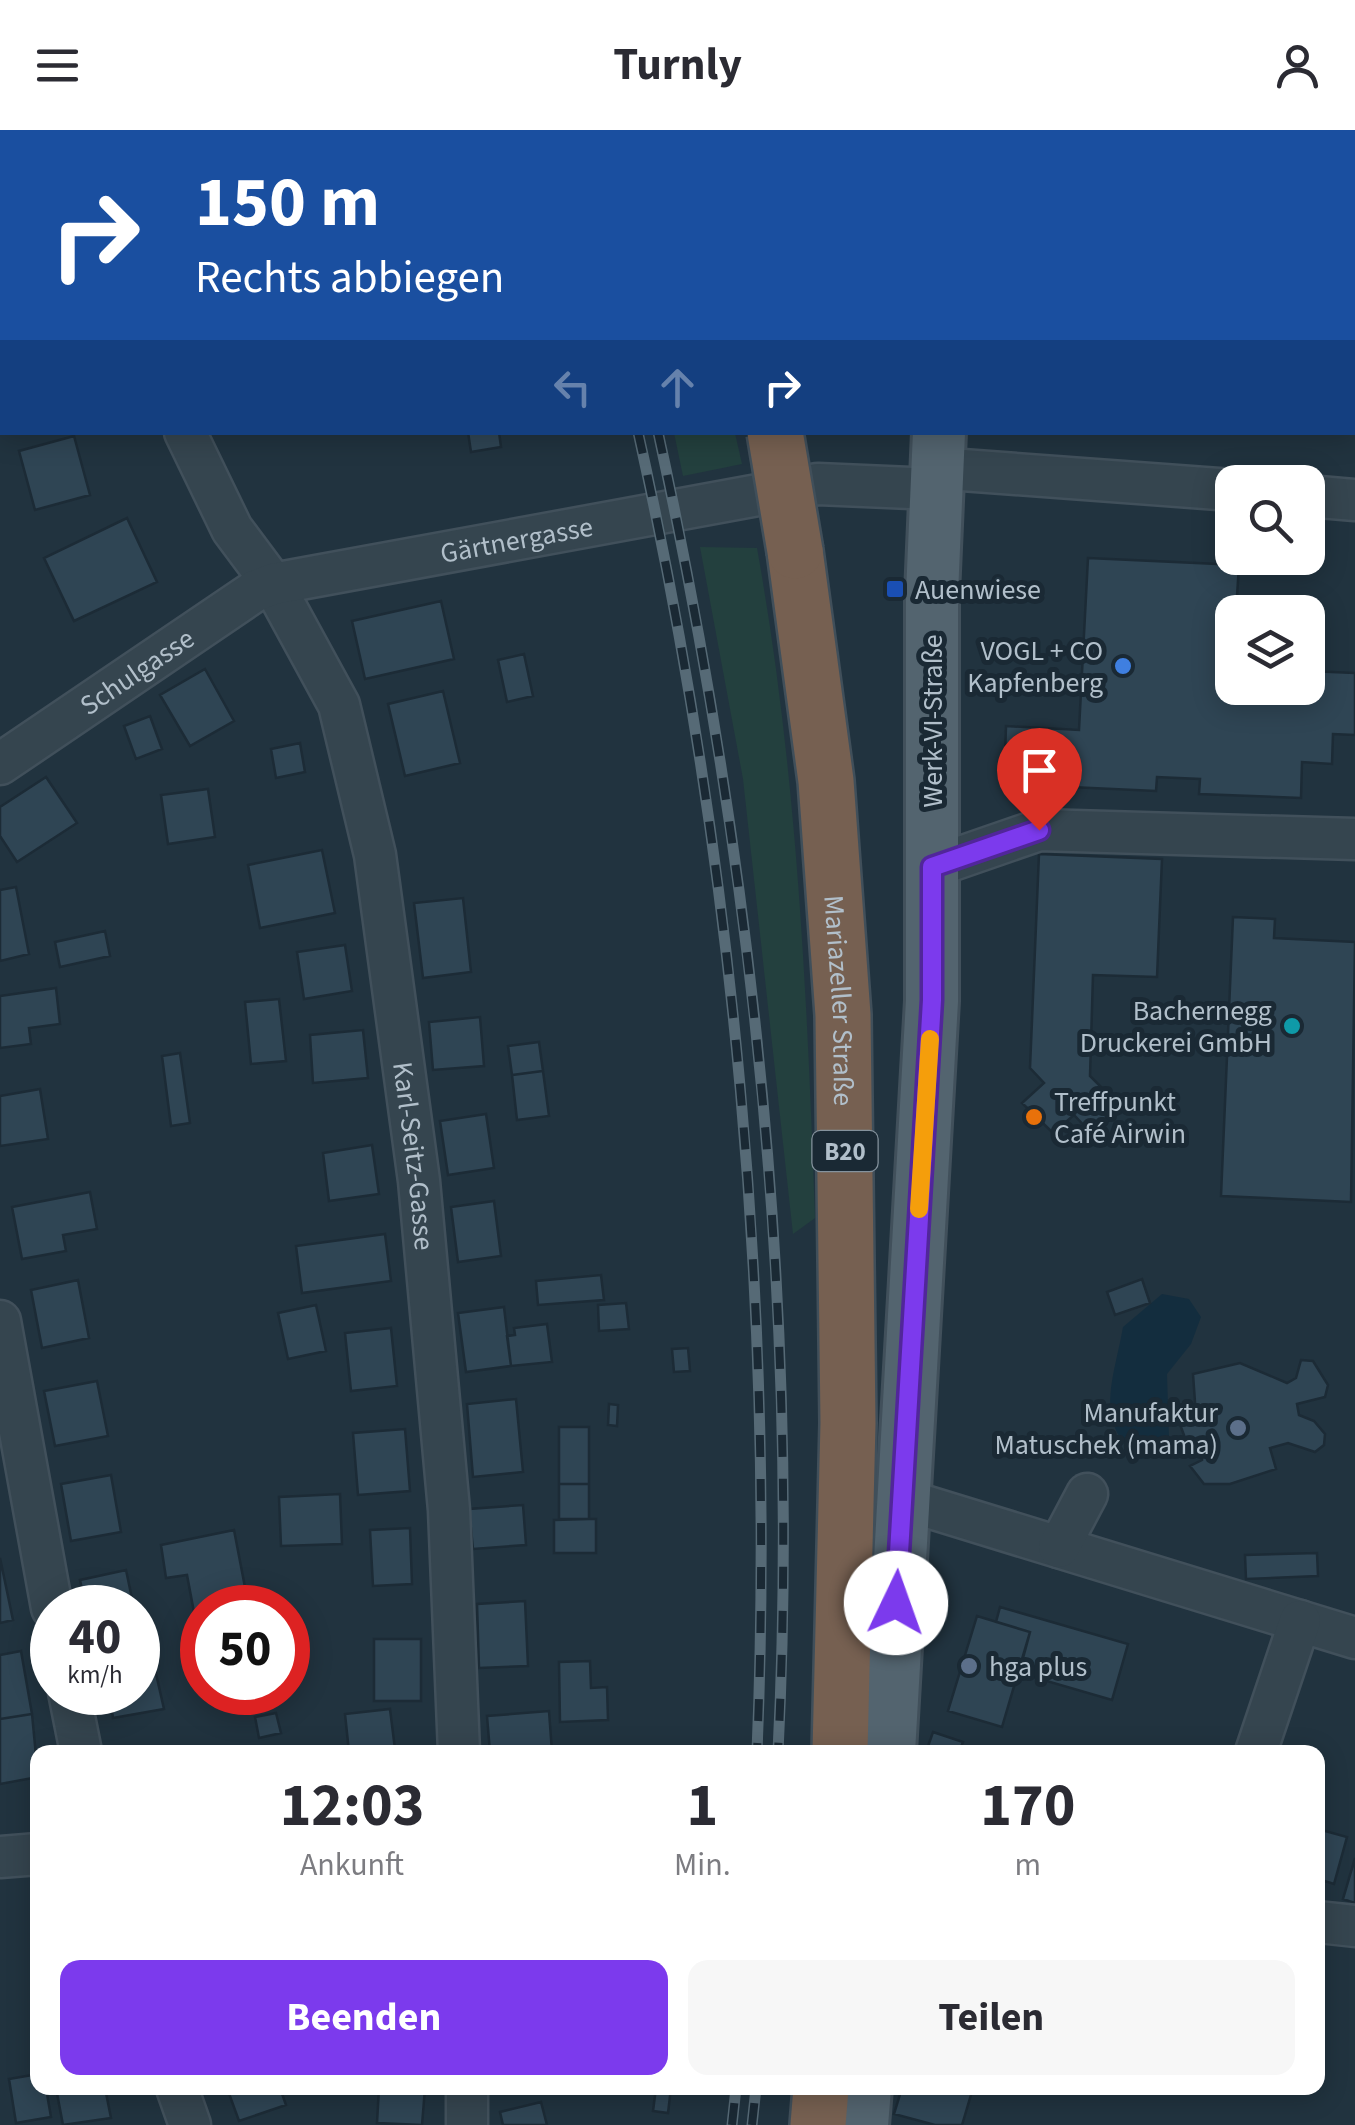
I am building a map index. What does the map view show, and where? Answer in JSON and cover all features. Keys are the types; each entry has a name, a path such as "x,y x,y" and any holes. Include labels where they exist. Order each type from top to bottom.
{"highway":[{"name":"Mariazeller Straße","path":"775,435 795,552 826,782 843,1015 848,1423 840,1745"},
{"path":"818,2125 820,2095"}],"main road":[{"name":"Werk-VI-Straße","path":"889,1745 932,1000 936,463"},
{"path":"862,2125 864,2095"}],"street":[{"path":"186,435 232,530 273,584"},
{"path":"936,463 1215,488"},
{"name":"Gärtnergasse","path":"273,584 936,463"},
{"path":"1325,497 1355,500"},
{"name":"Schulgasse","path":"0,764 255,591 273,584"},
{"name":"Karl-Seitz-Gasse","path":"273,584 339,704 374,854 419,1182 449,1510 459,1745"},
{"path":"932,867 1039,830 1355,838"},
{"path":"0,1321 48,1585"},
{"path":"1059,1548 1087,1494"},
{"path":"902,1498 1355,1638"},
{"path":"1258,1745 1300,1621"},
{"path":"73,1715 79,1745"},
{"path":"0,1858 30,1855"},
{"path":"1325,1923 1355,1926"},
{"path":"179,2095 190,2125"},
{"path":"467,2095 467,2125"}],"green space":[{"path":"674,435 735,435 742,464 683,476"},
{"path":"700,547 757,548 771,631 798,882 815,1218 793,1234 743,779"}],"water":[{"path":"1162,1294 1189,1299 1201,1317 1191,1344 1167,1374 1169,1440 1142,1459 1126,1446 1117,1431 1110,1400 1112,1383 1123,1327"}],"building":[{"path":"468,435 499,435 501,447 471,452"},
{"path":"74,436 90,495 35,510 19,451"},
{"path":"127,518 157,582 74,621 44,558"},
{"path":"1088,558 1215,564 1215,575 1238,575 1237,595 1215,595 1215,705 1325,705 1325,672 1355,673 1355,735 1333,734 1332,764 1302,762 1301,798 1199,794 1200,779 1157,777 1156,791 1004,784 1006,726 1079,730"},
{"path":"441,601 454,659 365,679 352,621"},
{"path":"524,654 533,696 507,702 498,660"},
{"path":"205,669 234,721 190,746 160,695"},
{"path":"443,691 460,763 405,776 388,704"},
{"path":"150,716 162,749 136,759 124,726"},
{"path":"300,743 305,772 276,778 271,749"},
{"path":"46,777 77,823 17,862 0,836 0,807"},
{"path":"208,789 215,837 168,844 161,795"},
{"path":"322,850 335,913 260,928 248,865"},
{"path":"1039,854 1162,859 1157,977 1093,975 1090,1076 1123,1109 1092,1134 1074,1115 1053,1133 1022,1103 1044,1083 1030,1068"},
{"path":"16,887 29,954 0,961 0,890"},
{"path":"463,898 471,972 423,978 414,903"},
{"name":"Bachernegg Druckerei GmbH","path":"1233,917 1275,919 1274,938 1355,942 1351,1202 1221,1196"},
{"path":"105,931 110,956 60,967 55,942"},
{"path":"345,945 352,991 304,999 297,952"},
{"path":"56,988 60,1024 29,1028 31,1044 0,1048 0,996"},
{"path":"279,999 286,1061 251,1064 245,1002"},
{"path":"480,1017 484,1066 433,1070 429,1022"},
{"path":"363,1030 368,1078 313,1083 310,1035"},
{"path":"539,1042 543,1071 512,1075 508,1046"},
{"path":"180,1053 190,1123 171,1126 162,1056"},
{"path":"543,1071 549,1116 517,1120 512,1075"},
{"path":"40,1089 48,1139 0,1146 0,1096"},
{"path":"486,1114 494,1168 448,1175 440,1121"},
{"path":"372,1145 379,1194 329,1201 323,1153"},
{"path":"90,1192 97,1229 63,1235 66,1251 22,1259 12,1207"},
{"path":"494,1201 501,1256 458,1262 451,1207"},
{"path":"385,1234 391,1281 302,1293 296,1246"},
{"path":"601,1275 604,1300 538,1305 536,1281"},
{"path":"1142,1279 1150,1303 1115,1315 1107,1292"},
{"path":"78,1280 89,1338 42,1348 31,1290"},
{"path":"626,1303 629,1329 599,1331 598,1305"},
{"path":"316,1305 326,1351 288,1359 278,1313"},
{"path":"504,1307 511,1366 466,1372 458,1313"},
{"path":"547,1324 552,1362 511,1366 507,1336 515,1335 514,1328"},
{"path":"391,1328 397,1386 351,1391 345,1333"},
{"path":"688,1348 690,1371 674,1372 672,1349"},
{"path":"1301,1360 1313,1361 1328,1385 1325,1397 1297,1404 1299,1415 1314,1421 1325,1434 1324,1445 1315,1452 1288,1443 1270,1448 1276,1469 1230,1484 1204,1484 1190,1466 1202,1460 1202,1443 1188,1446 1178,1419 1196,1416 1193,1374 1240,1363 1287,1383 1296,1378"},
{"path":"97,1381 108,1436 55,1446 44,1391"},
{"path":"516,1399 523,1472 473,1477 467,1404"},
{"path":"609,1404 618,1405 617,1426 608,1425"},
{"path":"559,1427 589,1427 589,1484 559,1484"},
{"path":"405,1429 410,1491 358,1495 353,1433"},
{"path":"111,1475 121,1532 71,1541 61,1484"},
{"path":"559,1484 589,1484 589,1519 559,1519"},
{"path":"340,1494 342,1544 281,1546 279,1497"},
{"path":"523,1505 526,1545 473,1549 469,1509"},
{"path":"596,1519 596,1553 554,1553 554,1520"},
{"path":"410,1528 412,1584 373,1586 370,1530"},
{"path":"234,1530 245,1585 189,1585 187,1575 166,1578 161,1545"},
{"path":"1317,1553 1318,1576 1246,1579 1245,1555"},
{"path":"0,1558 13,1620 0,1623"},
{"path":"126,1570 129,1585 81,1585 80,1580"},
{"path":"525,1601 528,1666 479,1668 477,1604"},
{"path":"1000,1607 1128,1644 1112,1700 1019,1673 1030,1632 996,1622"},
{"path":"977,1616 1030,1632 1002,1727 948,1711"},
{"path":"374,1639 421,1639 421,1701 374,1701"},
{"path":"21,1651 30,1714 0,1719 0,1655"},
{"path":"590,1661 591,1688 607,1687 608,1720 560,1722 559,1662"},
{"path":"390,1709 394,1745 348,1745 345,1714"},
{"path":"549,1711 551,1745 489,1745 487,1716"},
{"path":"32,1715 35,1745 30,1745 30,1778 0,1784 0,1719"},
{"path":"276,1715 281,1733 259,1738 255,1717"},
{"path":"933,1732 963,1742 962,1745 928,1745"},
{"path":"1325,1831 1347,1837 1334,1884 1325,1881"},
{"path":"1355,1858 1355,1903 1343,1899"},
{"path":"30,2075 30,2095 47,2095 51,2117 16,2123 9,2079"},
{"path":"57,2095 106,2095 111,2118 63,2125"},
{"path":"230,2095 282,2095 286,2105 239,2121"},
{"path":"379,2095 424,2095 422,2125 377,2123"},
{"path":"655,2095 670,2095 668,2113 653,2111"},
{"path":"900,2095 971,2095 962,2125 935,2125 894,2114"},
{"path":"541,2102 547,2125 503,2125 500,2112"}],"railway":[{"path":"639,435 700,758 723,923 740,1089 760,1421 757,1745"},
{"path":"659,435 720,758 762,1088 782,1420 778,1745"},
{"path":"732,2125 735,2095"},
{"path":"752,2125 755,2095"}],"slow traffic":[{"path":"919,1209 930,1039"}],"place":[{"name":"Auenwiese","path":"895,589"},
{"name":"VOGL + CO Kapfenberg","path":"1123,666"},
{"name":"Bachernegg Druckerei GmbH","path":"1292,1026"},
{"name":"Treffpunkt Café Airwin","path":"1034,1117"},
{"name":"Manufaktur Matuschek (mama)","path":"1238,1428"},
{"name":"hga plus","path":"969,1666"}],"route":[{"path":"896,1603 932,1000 932,867 1029,830 1039,830"}]}
